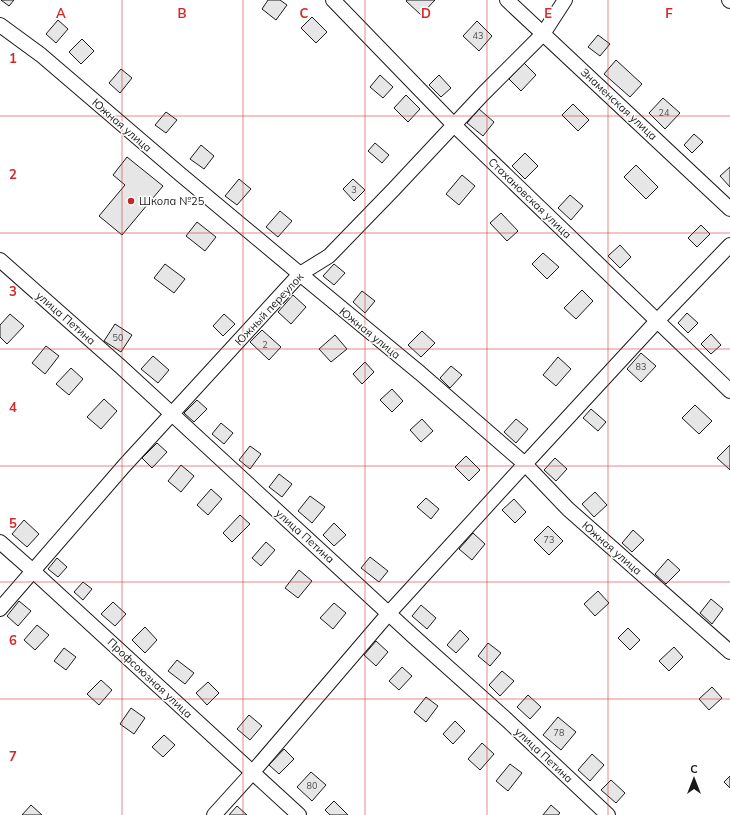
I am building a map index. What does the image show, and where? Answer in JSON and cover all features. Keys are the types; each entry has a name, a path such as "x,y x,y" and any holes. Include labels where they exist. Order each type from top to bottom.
{"street":[{"name":"Стахановская улица","path":"333,0 454,125 730,391"},
{"name":"Знаменская улица","path":"507,0 730,209"},
{"name":"Южный переулок","path":"0,609 124,466 300,274 329,256 394,190 483,94 543,34 565,0"},
{"name":"Южная улица","path":"0,25 40,55 180,174 420,373 525,464 568,509 730,652"},
{"path":"214,815 252,773 389,613 657,321 730,245"},
{"name":"улица Петина","path":"0,260 121,367 413,636 507,720 608,815"},
{"name":"Профсоюзная улица","path":"0,542 299,815"}],"building":[{"path":"1,0 14,0 9,6"},
{"path":"268,0 280,0 287,5 276,20 262,9"},
{"path":"435,0 421,15 406,1"},
{"path":"312,17 327,32 316,43 301,28"},
{"path":"58,20 68,29 56,43 46,34"},
{"path":"477,21 492,36 479,51 463,36"},
{"path":"598,35 610,44 600,56 588,47"},
{"path":"82,39 94,51 81,64 69,52"},
{"path":"616,60 642,84 630,97 604,74"},
{"path":"524,63 536,75 521,91 509,79"},
{"path":"121,69 132,78 120,93 109,83"},
{"path":"380,75 393,87 383,98 370,87"},
{"path":"439,75 451,88 441,97 429,85"},
{"path":"406,95 420,109 408,122 394,108"},
{"path":"663,98 680,113 665,129 649,113"},
{"path":"573,104 589,120 578,131 562,115"},
{"path":"479,109 494,122 483,136 467,123"},
{"path":"166,112 177,120 166,133 155,125"},
{"path":"694,134 703,142 692,153 684,145"},
{"path":"375,143 389,155 382,163 368,151"},
{"path":"201,145 214,156 204,169 190,159"},
{"path":"525,153 538,166 525,179 512,166"},
{"name":"Школа №25","path":"127,157 163,186 122,235 99,216 125,185 113,175"},
{"path":"636,165 658,187 646,199 624,177"},
{"path":"730,167 730,187 720,176"},
{"path":"462,175 475,186 459,205 446,194"},
{"path":"239,179 251,189 237,205 225,196"},
{"path":"353,179 365,190 354,201 343,189"},
{"path":"570,195 583,206 571,220 558,208"},
{"path":"280,211 292,221 278,237 266,227"},
{"path":"501,213 518,231 507,241 490,223"},
{"path":"197,222 216,237 205,251 186,236"},
{"path":"701,225 710,234 697,247 688,238"},
{"path":"620,245 631,257 620,268 608,256"},
{"path":"543,253 559,267 547,279 532,264"},
{"path":"165,264 185,279 174,293 154,278"},
{"path":"334,264 345,273 334,285 323,276"},
{"path":"582,290 593,301 576,319 564,308"},
{"path":"362,291 375,301 365,313 353,302"},
{"path":"293,295 306,307 291,324 278,312"},
{"path":"687,313 698,323 688,333 678,323"},
{"path":"10,314 24,326 7,344 0,337 0,325"},
{"path":"224,314 235,324 223,336 213,326"},
{"path":"115,324 132,335 121,352 104,341"},
{"path":"262,330 281,347 269,360 250,342"},
{"path":"422,331 435,343 421,357 408,345"},
{"path":"711,334 721,345 711,354 701,344"},
{"path":"335,335 347,349 331,362 319,349"},
{"path":"46,346 59,356 45,374 32,363"},
{"path":"641,353 656,366 641,382 627,369"},
{"path":"153,356 169,370 158,383 141,369"},
{"path":"558,357 571,369 556,386 543,375"},
{"path":"365,362 374,372 362,384 353,374"},
{"path":"451,366 462,375 450,388 440,378"},
{"path":"71,368 83,379 69,395 56,384"},
{"path":"392,389 403,401 392,412 380,400"},
{"path":"104,399 117,411 101,429 87,417"},
{"path":"197,400 207,409 194,422 184,413"},
{"path":"695,405 712,421 699,434 682,418"},
{"path":"591,409 606,422 598,431 583,418"},
{"path":"422,419 433,431 421,442 410,430"},
{"path":"516,419 528,429 516,443 504,432"},
{"path":"221,423 233,433 224,444 212,434"},
{"path":"157,443 167,452 152,468 142,458"},
{"path":"730,445 730,470 717,458"},
{"path":"250,446 261,454 250,469 239,460"},
{"path":"466,456 480,470 469,481 455,467"},
{"path":"555,458 567,469 556,481 544,470"},
{"path":"181,465 194,476 181,492 168,481"},
{"path":"279,474 292,484 282,497 269,487"},
{"path":"211,489 222,499 208,515 197,505"},
{"path":"595,492 607,505 594,517 582,504"},
{"path":"310,496 325,507 312,523 298,511"},
{"path":"426,498 439,509 431,519 417,507"},
{"path":"514,499 526,512 515,523 502,510"},
{"path":"240,515 250,524 232,542 223,533"},
{"path":"24,520 39,534 27,547 12,534"},
{"path":"334,523 346,535 334,546 323,535"},
{"path":"548,526 563,541 549,555 534,540"},
{"path":"633,530 644,540 632,552 622,543"},
{"path":"473,533 485,544 472,560 459,549"},
{"path":"266,542 275,550 261,566 252,558"},
{"path":"370,557 388,571 379,582 361,568"},
{"path":"57,558 67,567 58,577 48,569"},
{"path":"668,559 680,570 666,584 655,574"},
{"path":"299,570 312,581 298,598 285,588"},
{"path":"83,582 92,589 83,600 74,592"},
{"path":"598,591 609,603 595,616 584,604"},
{"path":"711,599 723,609 712,624 700,613"},
{"path":"19,601 31,611 18,626 7,616"},
{"path":"113,602 126,614 115,626 101,614"},
{"path":"334,603 346,613 333,629 320,618"},
{"path":"421,605 436,618 427,629 412,616"},
{"path":"37,625 49,635 35,650 24,640"},
{"path":"145,627 157,640 145,653 132,640"},
{"path":"628,628 640,640 630,650 618,638"},
{"path":"460,630 469,639 456,653 447,645"},
{"path":"376,641 388,652 376,666 364,655"},
{"path":"488,643 501,653 490,666 478,656"},
{"path":"674,647 683,657 669,671 659,661"},
{"path":"64,648 76,657 66,670 54,661"},
{"path":"177,660 194,673 185,684 168,671"},
{"path":"402,667 412,676 399,690 389,681"},
{"path":"502,671 514,681 500,696 489,685"},
{"path":"101,680 112,690 99,705 87,694"},
{"path":"208,682 219,693 207,705 196,693"},
{"path":"712,687 722,698 709,710 699,699"},
{"path":"528,695 541,707 530,719 517,707"},
{"path":"426,697 438,706 426,722 414,712"},
{"path":"131,708 145,718 134,734 120,724"},
{"path":"249,715 262,726 250,740 237,729"},
{"path":"558,717 576,732 561,750 543,735"},
{"path":"455,721 465,731 453,744 443,734"},
{"path":"164,735 175,745 163,757 152,747"},
{"path":"482,743 494,754 480,770 468,759"},
{"path":"284,749 294,759 279,774 269,765"},
{"path":"592,754 604,765 590,781 578,770"},
{"path":"510,764 522,773 508,791 496,781"},
{"path":"311,772 326,785 312,801 297,787"},
{"path":"730,776 730,788 724,782"},
{"path":"611,780 625,793 616,803 601,790"},
{"path":"334,801 348,815 330,815 325,810"},
{"path":"31,805 42,815 22,815"},
{"path":"551,805 560,813 558,815 543,815"},
{"path":"237,806 247,815 229,815"}],"place":[{"name":"Школа №25","path":"131,201"}]}
